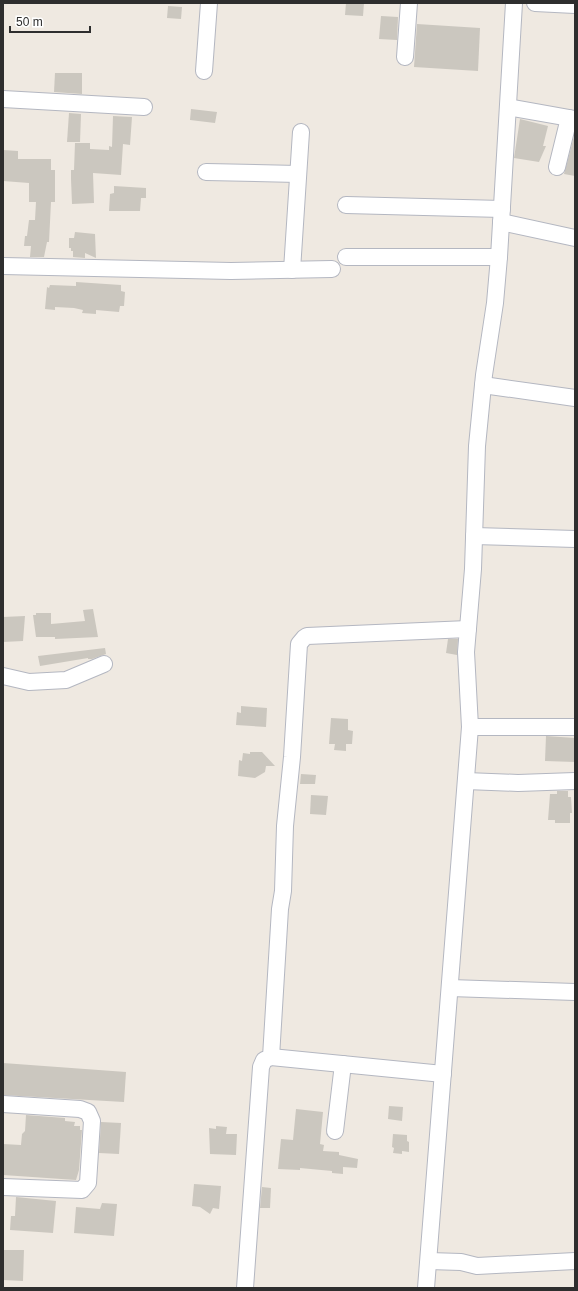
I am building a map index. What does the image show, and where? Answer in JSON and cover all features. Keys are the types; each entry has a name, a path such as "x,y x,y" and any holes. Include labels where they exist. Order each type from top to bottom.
{"street":[{"path":"204,71 208,3"},
{"path":"405,57 409,3"},
{"path":"426,1288 470,727 466,652 474,536 477,446 483,385 495,303 499,257 514,3"},
{"path":"535,3 575,5"},
{"path":"3,99 144,107"},
{"path":"508,107 572,118 557,167"},
{"path":"292,270 301,132"},
{"path":"206,172 298,174"},
{"path":"346,205 502,216 575,238"},
{"path":"346,257 499,257"},
{"path":"3,266 160,271 332,269"},
{"path":"483,385 575,398"},
{"path":"474,536 575,539"},
{"path":"271,1057 280,908 283,891 285,826 292,757 299,644 307,636 468,629"},
{"path":"3,676 29,682 66,680 104,664"},
{"path":"470,727 575,727"},
{"path":"466,781 518,783 575,781"},
{"path":"450,988 575,992"},
{"path":"245,1288 261,1066 264,1060 271,1057 443,1074"},
{"path":"335,1131 343,1064"},
{"path":"3,1104 80,1109 90,1114 92,1121 88,1183 82,1190 3,1187"},
{"path":"429,1261 461,1262 477,1266 575,1261"}],"building":[{"path":"346,3 364,3 363,16 345,15"},
{"path":"168,6 182,7 181,19 167,18"},
{"path":"381,16 398,17 397,40 379,39"},
{"path":"417,24 480,28 478,71 414,67"},
{"path":"55,73 82,73 82,94 54,92"},
{"path":"191,109 217,112 215,123 190,120"},
{"path":"69,113 81,114 80,142 67,142"},
{"path":"113,116 132,117 130,145 123,144 121,175 93,173 94,203 72,204 71,170 74,170 75,143 90,143 90,149 109,150 109,146 112,147"},
{"path":"520,119 548,126 543,146 546,146 539,162 514,158"},
{"path":"575,133 575,176 564,174"},
{"path":"3,150 18,151 18,159 51,159 51,170 55,170 55,202 51,202 49,242 47,242 44,257 30,257 31,246 24,246 29,220 35,220 36,202 29,202 29,183 3,181"},
{"path":"114,186 146,188 146,198 141,198 140,211 109,211 110,194 114,193"},
{"path":"75,232 95,234 96,258 85,253 85,258 73,257 73,251 69,248 69,238 74,238"},
{"path":"76,282 121,285 121,291 125,292 124,306 120,306 119,312 96,310 96,314 82,313 83,310 74,308 55,307 55,310 45,309 47,287 49,288 50,285 76,286"},
{"path":"93,609 98,637 55,639 55,637 36,637 33,615 36,615 36,613 51,613 51,624 85,621 83,610"},
{"path":"25,616 23,641 3,642 3,617"},
{"path":"448,639 458,639 457,655 446,653"},
{"path":"105,648 106,654 92,659 88,658 40,666 38,656"},
{"path":"241,706 267,708 266,727 236,725 237,712 241,713"},
{"path":"331,718 348,719 348,730 353,731 352,744 346,744 346,751 334,750 335,744 329,744"},
{"path":"546,736 575,738 575,762 545,761"},
{"path":"250,752 262,752 275,766 266,766 265,772 255,778 238,776 239,760 242,761 243,753 250,754"},
{"path":"301,774 316,775 315,784 300,784"},
{"path":"557,791 568,791 568,797 571,797 572,813 570,813 570,823 555,823 555,820 548,820 550,794 557,794"},
{"path":"311,795 328,796 326,815 310,814"},
{"path":"3,1063 126,1072 124,1102 3,1095"},
{"path":"389,1106 403,1107 402,1121 388,1119"},
{"path":"296,1109 323,1112 320,1144 324,1145 323,1151 339,1152 339,1155 358,1159 357,1168 343,1167 343,1174 332,1173 332,1171 300,1168 300,1170 278,1169 281,1139 293,1140"},
{"path":"26,1115 65,1118 65,1121 75,1122 74,1126 80,1126 80,1130 82,1130 79,1170 76,1180 3,1175 3,1144 21,1145 22,1134 25,1131"},
{"path":"101,1122 121,1123 119,1154 99,1153"},
{"path":"216,1126 227,1127 226,1134 237,1134 236,1155 210,1154 209,1128 216,1129"},
{"path":"393,1134 407,1135 409,1152 402,1151 402,1154 393,1153"},
{"path":"194,1184 221,1186 219,1209 213,1208 210,1214 200,1207 192,1206"},
{"path":"262,1187 271,1188 270,1208 260,1208"},
{"path":"16,1197 56,1201 53,1233 10,1230 11,1216 15,1216"},
{"path":"102,1203 117,1204 114,1236 74,1233 76,1207 100,1209"},
{"path":"3,1250 24,1250 23,1281 3,1280"}]}
